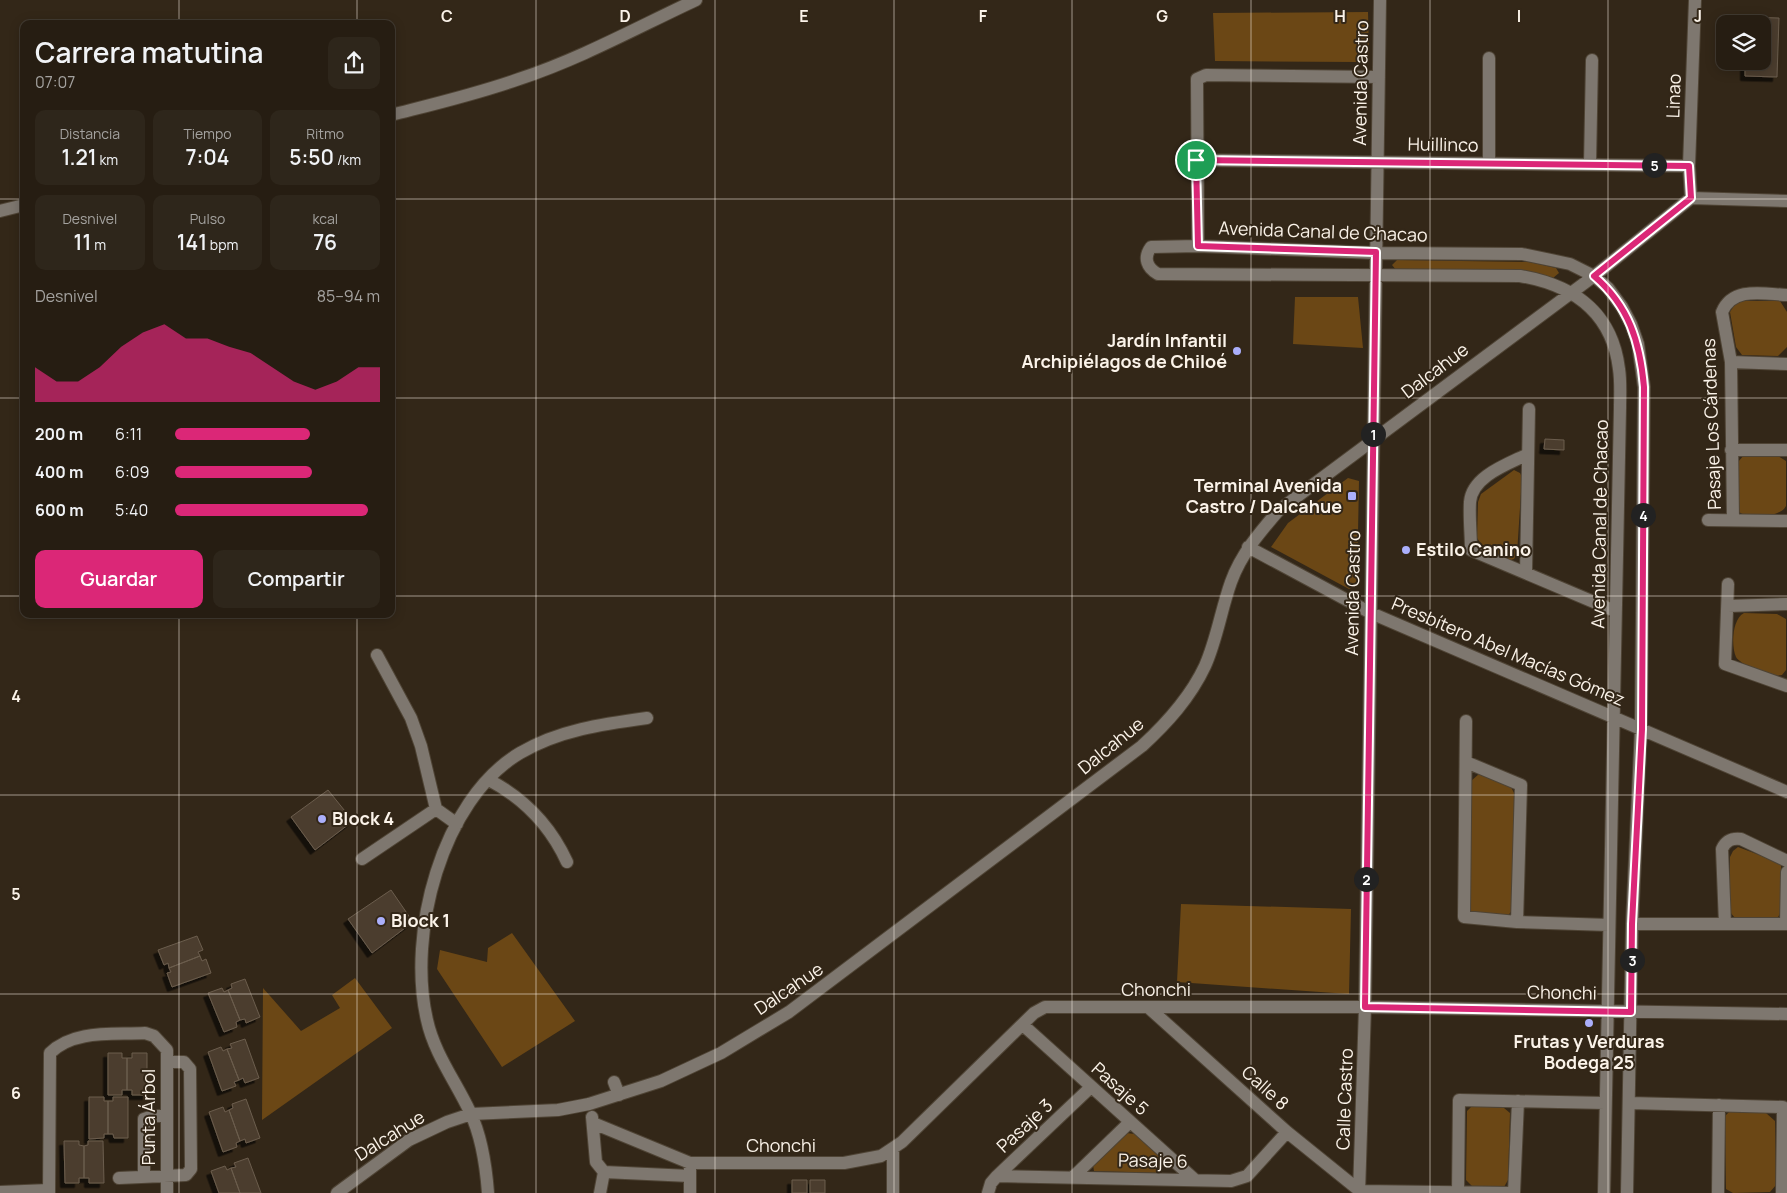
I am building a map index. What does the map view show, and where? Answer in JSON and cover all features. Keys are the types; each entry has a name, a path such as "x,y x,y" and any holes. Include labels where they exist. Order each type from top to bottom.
{"street":[{"path":"395,114 454,100 520,79 573,58 696,0"},
{"name":"Avenida Castro","path":"1365,1007 1380,0"},
{"name":"Linao","path":"1690,196 1689,166 1695,0"},
{"path":"1489,58 1489,163"},
{"path":"1590,164 1592,60"},
{"path":"1198,246 1196,82 1200,76 1379,77"},
{"name":"Huillinco","path":"1196,160 1689,166"},
{"path":"1690,196 1787,201"},
{"name":"Dalcahue","path":"337,1193 410,1140 471,1114 558,1110 589,1104 661,1082 721,1053 789,1012 1142,746 1166,724 1205,666 1231,581 1248,547 1279,510 1571,291 1594,276 1690,196"},
{"path":"0,211 20,206"},
{"name":"Avenida Canal de Chacao","path":"1604,1193 1620,370 1616,350 1604,325 1589,305 1571,291 1556,284 1520,276 1158,274 1152,271 1148,265 1148,252 1151,247 1157,245 1376,252 1522,254 1570,264 1594,276 1608,288 1622,306 1631,324 1642,362 1644,387 1642,729 1632,924 1627,1193"},
{"name":"Pasaje Los Cárdenas","path":"1733,520 1731,362 1722,312 1731,300 1749,293 1787,295"},
{"path":"1731,362 1787,364"},
{"path":"1526,573 1529,409"},
{"path":"1732,450 1787,450"},
{"path":"1528,454 1485,477 1478,484 1470,501 1471,550 1615,611"},
{"path":"1708,520 1787,521"},
{"name":"Presbítero Abel Macías Gómez","path":"1248,547 1370,613 1614,716 1787,792"},
{"path":"1728,584 1725,664 1787,686"},
{"path":"1728,606 1787,604"},
{"path":"377,655 411,718 421,746 436,809 457,824"},
{"path":"488,1193 484,1157 471,1114 434,1041 427,1021 421,978 425,924 432,886 442,852 457,824 489,780 519,754 547,740 580,729 647,718"},
{"path":"1466,721 1464,917 1518,922 1609,926"},
{"path":"1466,762 1521,785 1518,922"},
{"path":"489,780 508,790 531,808 551,832 567,862"},
{"path":"362,859 436,809"},
{"path":"1725,924 1722,849 1724,845 1733,838 1741,839 1787,861"},
{"path":"1632,924 1786,924 1787,872"},
{"name":"Chonchi","path":"593,1123 690,1169 844,1163 881,1156 893,1150 1034,1013 1045,1007 1365,1007 1787,1014"},
{"name":"Calle Castro","path":"1360,1192 1365,1007"},
{"name":"Calle 8","path":"1149,1008 1287,1132 1360,1192"},
{"name":"Pasaje 5","path":"1023,1025 1194,1179"},
{"name":"Punta Árbol","path":"49,1192 50,1053 57,1046 79,1037 145,1033 162,1043 166,1050 167,1193"},
{"path":"119,1178 186,1175 191,1169 190,1069 184,1062 167,1062"},
{"path":"614,1082 619,1095"},
{"name":"Pasaje 3","path":"988,1193 991,1183 997,1176 1092,1087"},
{"path":"1458,1192 1459,1100 1606,1103"},
{"path":"1360,1192 1514,1193 1518,1101"},
{"path":"1630,1103 1783,1107 1782,1193"},
{"path":"589,1104 593,1123 596,1162 604,1172 600,1193"},
{"path":"1718,1193 1719,1105"},
{"path":"144,1177 144,1119 153,1116 167,1116"},
{"path":"1072,1178 1130,1122"},
{"name":"Pasaje 6","path":"997,1176 1231,1181 1247,1176 1287,1132"},
{"path":"893,1150 893,1193"},
{"path":"604,1172 690,1169 690,1193"},
{"path":"0,1192 49,1192"}],"shaded area":[{"path":"1368,12 1369,55 1358,62 1215,61 1213,13"},
{"path":"1397,260 1529,262 1556,268 1559,273 1553,278 1524,272 1396,270 1392,265"},
{"path":"1295,297 1358,297 1363,348 1293,344"},
{"path":"1743,301 1780,301 1787,312 1787,347 1778,356 1742,355 1736,347 1730,312 1735,304"},
{"path":"1744,455 1778,456 1786,461 1786,506 1783,510 1764,516 1750,516 1739,512 1738,462"},
{"path":"1514,470 1520,473 1522,477 1517,554 1511,560 1484,548 1477,538 1478,502 1481,494"},
{"path":"1348,478 1359,481 1357,585 1349,589 1271,547 1288,523"},
{"path":"1744,613 1777,614 1786,619 1786,670 1782,675 1772,675 1757,670 1744,664 1736,657 1733,646 1735,627 1740,616"},
{"path":"1479,774 1511,787 1514,793 1513,909 1507,917 1477,917 1470,911 1471,781"},
{"path":"1738,847 1781,863 1782,910 1777,919 1735,918 1730,912 1730,857"},
{"path":"1181,904 1351,909 1349,994 1177,982"},
{"path":"512,933 575,1021 502,1067 437,969 440,950 487,962 488,948"},
{"path":"355,978 392,1028 262,1120 263,988 301,1031 340,1008 332,995"},
{"path":"1472,1106 1504,1108 1510,1113 1508,1180 1504,1187 1472,1186 1466,1180 1467,1111"},
{"path":"1730,1111 1766,1113 1775,1121 1776,1185 1770,1192 1733,1193 1726,1189 1725,1116"},
{"path":"1126,1133 1135,1134 1165,1162 1160,1173 1094,1171 1093,1165"}],"building":[{"path":"1771,18 1779,18 1777,77 1745,76 1745,70 1771,70"},
{"path":"1545,439 1564,440 1564,450 1544,449"},
{"name":"Block 4","path":"328,790 353,821 315,850 291,817"},
{"name":"Block 1","path":"391,890 413,922 372,953 348,919"},
{"path":"197,936 203,950 198,952 200,956 169,968 168,963 164,965 158,950"},
{"path":"200,956 202,961 206,959 211,973 172,987 167,973 171,972 169,968"},
{"path":"245,979 260,1017 246,1023 245,1019 240,1020 228,990 232,988 231,984"},
{"path":"222,988 224,992 228,990 240,1020 236,1022 237,1027 224,1032 208,993"},
{"path":"245,1039 259,1078 245,1083 243,1078 239,1080 227,1049 232,1048 230,1044"},
{"path":"221,1047 223,1051 227,1049 239,1080 234,1082 236,1086 222,1091 208,1052"},
{"path":"108,1053 122,1053 122,1058 127,1058 127,1090 122,1090 122,1095 108,1095"},
{"path":"132,1053 147,1053 147,1095 132,1095 132,1090 127,1090 127,1058 132,1058"},
{"path":"89,1097 104,1097 104,1101 108,1101 108,1134 104,1134 104,1138 89,1139"},
{"path":"113,1097 128,1097 128,1138 114,1138 113,1134 108,1134 108,1101 113,1101"},
{"path":"246,1099 260,1138 246,1143 245,1139 240,1141 229,1110 233,1108 232,1104"},
{"path":"223,1107 225,1112 229,1110 240,1141 236,1143 237,1147 223,1152 209,1112"},
{"path":"64,1141 79,1141 79,1145 84,1146 84,1178 79,1178 79,1183 65,1183"},
{"path":"88,1141 103,1141 104,1183 89,1183 89,1178 84,1178 84,1146 88,1145"},
{"path":"248,1158 261,1193 240,1193 231,1168 236,1167 234,1163"},
{"path":"225,1166 227,1170 231,1168 240,1193 219,1193 211,1171"},
{"path":"792,1180 807,1180 807,1193 792,1193"},
{"path":"810,1180 825,1180 825,1193 810,1193"}],"place":[{"name":"Jardín Infantil Archipiélagos de Chiloé","path":"1237,351"},
{"name":"Terminal Avenida Castro / Dalcahue","path":"1352,496"},
{"name":"Estilo Canino","path":"1406,550"},
{"name":"Block 4","path":"322,819"},
{"name":"Block 1","path":"381,921"},
{"name":"Frutas y Verduras Bodega 25","path":"1589,1023"}],"route":[{"path":"1196,160 1689,166 1689,194 1691,198 1594,276 1608,288 1622,306 1631,324 1642,362 1644,387 1642,729 1632,924 1631,1012 1365,1007 1376,252 1198,246 1196,160"}]}
